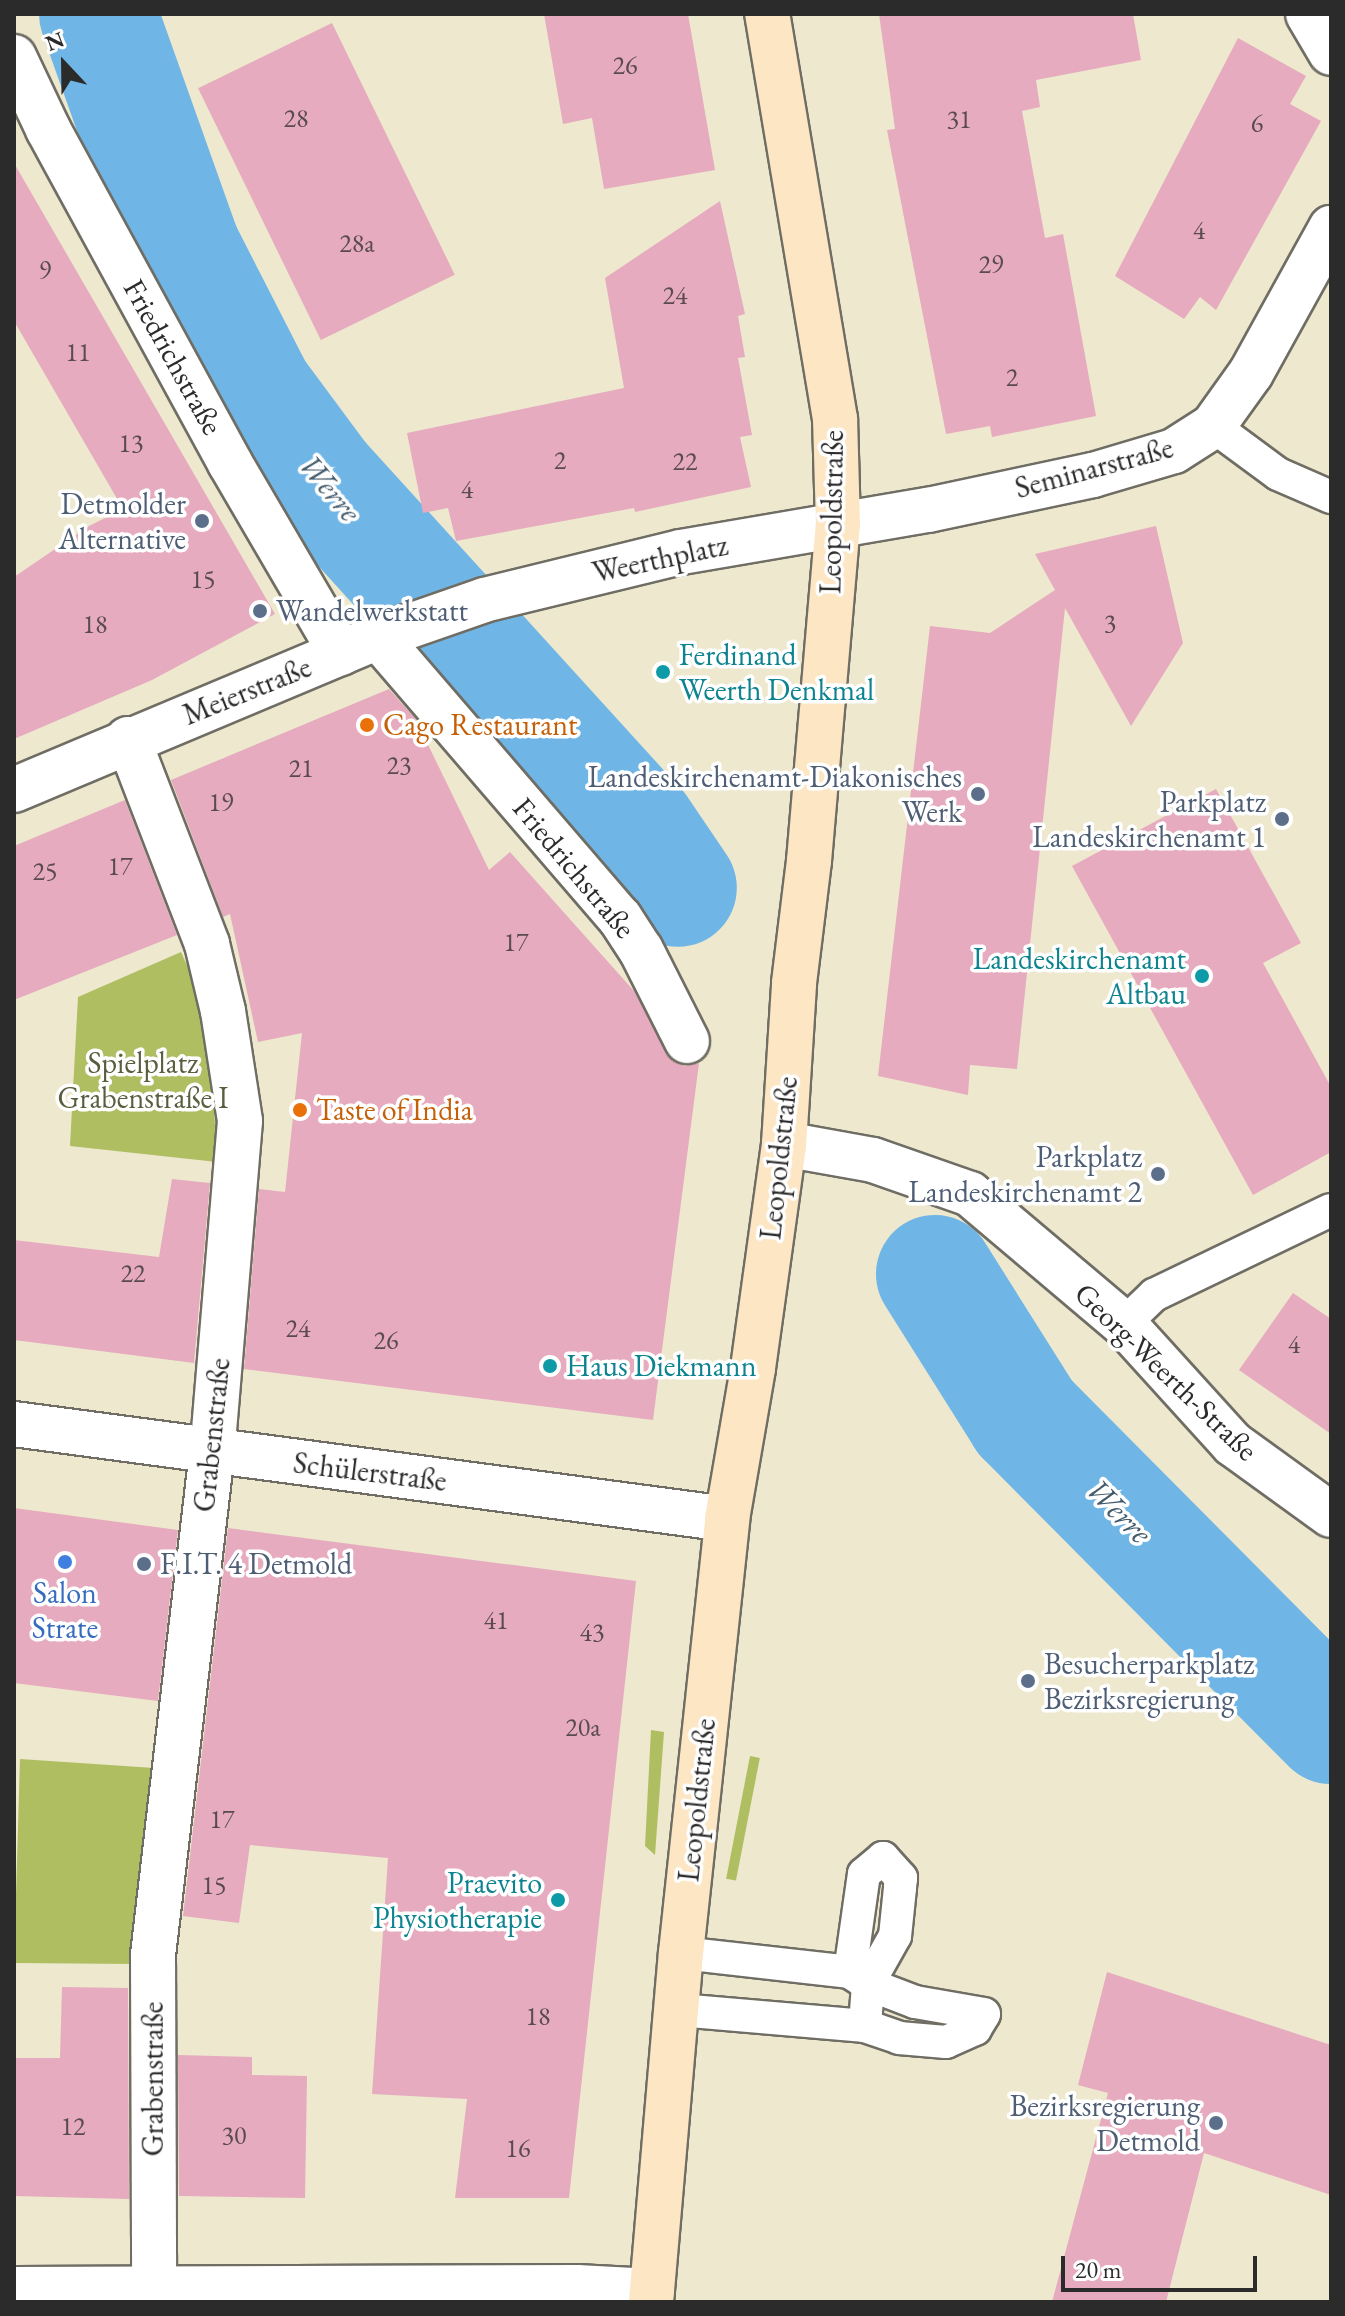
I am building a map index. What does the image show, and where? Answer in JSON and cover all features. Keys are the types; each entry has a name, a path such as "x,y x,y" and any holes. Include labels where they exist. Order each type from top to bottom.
{"street":[{"name":"Leopoldstraße","path":"651,2297 679,2010 681,1953 727,1519 753,1368 784,1144 794,983 809,861 838,525 835,419 767,14"},
{"path":"1308,14 1331,53"},
{"name":"Friedrichstraße","path":"14,57 48,129 207,421 374,639 620,918 641,950 687,1041"},
{"name":"Seminarstraße","path":"838,525 1093,475 1174,451 1213,426 1251,373 1331,228"},
{"name":"Weerthplatz","path":"484,600 681,552 838,525"},
{"name":"Meierstraße","path":"14,790 128,739 374,639 484,600"},
{"name":"Grabenstraße","path":"128,739 207,944 223,1011 240,1121 212,1452 153,1955 154,2291"},
{"name":"Georg-Weerth-Straße","path":"784,1144 873,1160 970,1194 1124,1324 1233,1444 1331,1515"},
{"name":"Schülerstraße","path":"14,1424 727,1519"},
{"path":"14,2289 96,2295 154,2291 577,2287 651,2297"}],"lane":[{"path":"1213,426 1278,474 1331,497"},
{"path":"1124,1324 1154,1295 1331,1210"},
{"path":"679,2010 865,2026 899,2038 946,2042 975,2029 984,2014 915,2002 859,1978 681,1953"},
{"path":"859,1978 865,2026"}],"green space":[{"name":"Spielplatz Grabenstraße I","path":"181,952 209,1014 217,1162 70,1146 78,997"},
{"path":"651,1730 664,1732 655,1855 645,1846"},
{"path":"750,1756 760,1758 736,1881 726,1879"},
{"path":"20,1759 154,1768 134,1964 14,1963"}],"building":[{"path":"544,14 688,14 715,170 604,189 592,118 563,124"},
{"path":"879,14 1133,14 1141,60 1036,80 1040,107 1022,111 1045,238 1063,234 1096,416 992,437 990,426 946,434 887,130 895,129"},
{"path":"332,23 455,275 321,340 198,88"},
{"path":"1238,38 1306,76 1290,104 1321,121 1216,310 1200,297 1184,319 1115,276"},
{"path":"14,163 275,614 152,680 14,739 14,577 89,526 123,509 14,321"},
{"path":"720,201 745,314 738,316 745,357 738,358 752,435 740,437 751,487 635,512 634,508 456,541 448,508 423,513 407,433 624,388 605,278"},
{"name":"Landeskirchenamt-Diakonisches Werk","path":"1156,526 1183,643 1131,726 1065,608 1017,1069 970,1065 968,1095 878,1076 930,626 990,633 1055,590 1035,554"},
{"path":"389,689 415,718 489,870 510,852 634,991 673,1061 685,1066 699,1063 653,1420 244,1369 259,1189 285,1192 302,1033 258,1042 230,914 223,917 171,780"},
{"name":"Landeskirchenamt Altbau","path":"1216,789 1301,943 1263,963 1331,1087 1331,1152 1253,1195 1072,866"},
{"path":"125,800 177,935 14,1000 14,846"},
{"path":"172,1179 210,1183 194,1363 14,1340 14,1240 159,1257"},
{"path":"1293,1293 1331,1319 1331,1434 1239,1370"},
{"path":"14,1508 178,1530 158,1701 14,1683"},
{"path":"228,1528 636,1581 569,2198 455,2198 467,2099 372,2094 388,1858 250,1845 239,1923 183,1916"},
{"name":"Bezirksregierung Detmold","path":"1107,1972 1331,2045 1331,2195 1204,2153 1166,2302 1052,2302 1108,2093 1078,2085"},
{"path":"62,1987 128,1988 129,2199 14,2196 14,2058 60,2058"},
{"path":"178,2055 252,2057 252,2075 307,2076 305,2198 179,2196"}],"waterway":[{"name":"Werre","path":"98,14 182,250 254,391 319,479 638,829 678,888"},
{"name":"Werre","path":"935,1274 1025,1417 1331,1725"}],"place":[{"name":"Detmolder Alternative","path":"202,521"},
{"name":"Wandelwerkstatt","path":"260,611"},
{"name":"Ferdinand Weerth Denkmal","path":"663,672"},
{"name":"Cago Restaurant","path":"367,725"},
{"name":"Landeskirchenamt-Diakonisches Werk","path":"978,794"},
{"name":"Parkplatz Landeskirchenamt 1","path":"1282,819"},
{"name":"Landeskirchenamt Altbau","path":"1202,976"},
{"name":"Taste of India","path":"300,1110"},
{"name":"Parkplatz Landeskirchenamt 2","path":"1158,1174"},
{"name":"Haus Diekmann","path":"550,1366"},
{"name":"Salon Strate","path":"65,1562"},
{"name":"F.I.T. 4 Detmold","path":"144,1564"},
{"name":"Besucherparkplatz Bezirksregierung","path":"1028,1681"},
{"name":"Praevito Physiotherapie","path":"558,1900"},
{"name":"Bezirksregierung Detmold","path":"1216,2123"}]}
